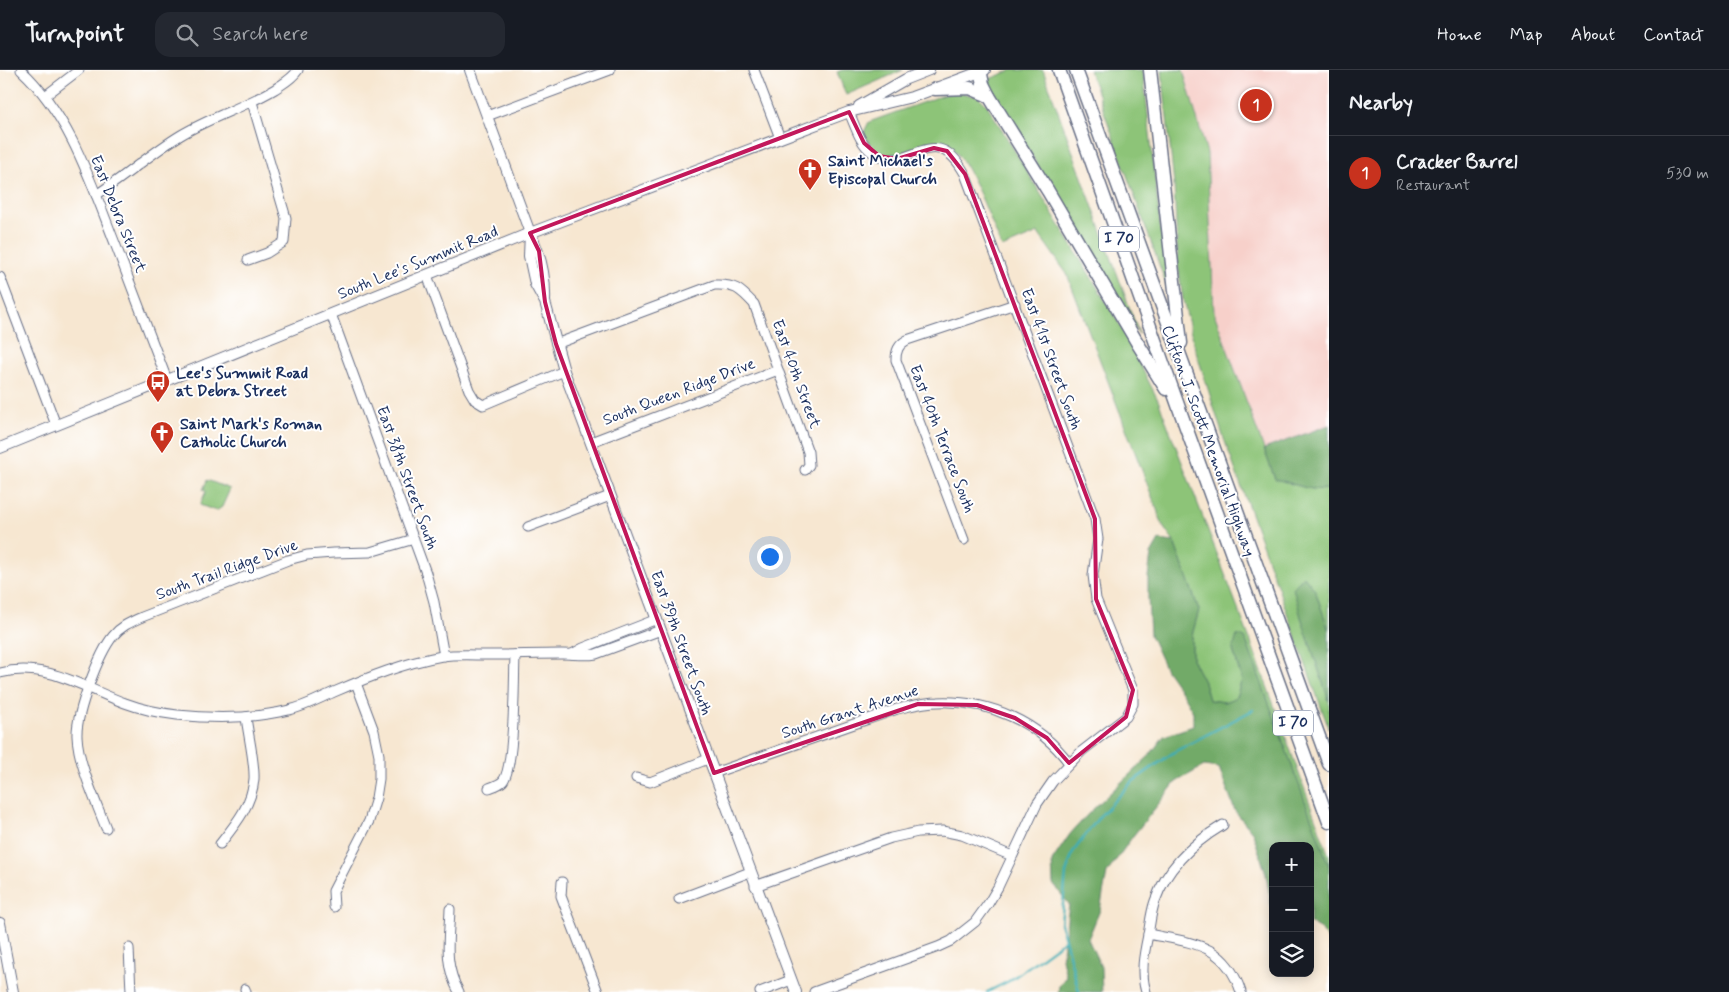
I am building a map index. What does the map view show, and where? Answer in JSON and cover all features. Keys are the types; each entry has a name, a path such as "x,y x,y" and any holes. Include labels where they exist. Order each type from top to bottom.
{"highway":[{"name":"Clifton J. Scott Memorial Highway","path":"1059,70 1329,822"},
{"name":"Clifton J. Scott Memorial Highway","path":"1076,70 1329,764"},
{"path":"1150,70 1176,287 1182,361"},
{"path":"982,71 989,96 1048,191 1138,344 1179,408"},
{"path":"935,88 970,88 989,96"}],"main road":[{"name":"East 39th Street South","path":"470,70 530,233 539,251 546,282 545,302 564,370 794,992"},
{"name":"South Lee's Summit Road","path":"849,112 906,79 929,70"},
{"name":"South Lee's Summit Road","path":"0,448 530,233 849,112 912,97 982,71"},
{"path":"0,923 13,992"}],"street":[{"name":"East Debra Street","path":"21,70 45,96 71,138 96,195 167,380"},
{"path":"45,96 79,70"},
{"path":"96,195 119,180 159,148 184,133 252,102 293,78 298,70"},
{"path":"487,116 610,70"},
{"path":"754,70 780,138"},
{"path":"248,260 268,253 284,242 286,218 252,102"},
{"name":"East 41st Street South","path":"849,112 864,144 871,152 879,156 897,159 934,148 947,151 958,161 965,174 1015,304 1095,519 1098,539 1093,575 1096,599 1133,690 1133,704 1126,717 1069,763"},
{"path":"427,275 469,390 475,400 483,405 564,370"},
{"path":"0,277 56,425"},
{"name":"East 40th Street","path":"556,344 714,285 729,284 742,292 754,304 808,452 809,465 805,470"},
{"name":"East 40th Terrace South","path":"964,540 896,360 896,352 901,343 907,340 1015,304"},
{"name":"East 38th Street South","path":"331,314 426,573 434,602 444,656"},
{"name":"South Queen Ridge Drive","path":"591,442 778,370"},
{"path":"528,527 610,496"},
{"name":"South Trail Ridge Drive","path":"106,828 84,768 77,736 79,718 89,688 104,649 114,634 127,624 288,560 307,555 370,552 414,539"},
{"path":"572,654 657,619"},
{"path":"0,673 23,669 41,671 76,681 127,704 166,714 207,719 246,717 291,710 393,668 444,656 572,654 586,656 661,630"},
{"path":"489,788 497,785 506,775 512,750 515,655"},
{"path":"334,907 333,891 369,821 379,779 374,731 356,683"},
{"name":"South Grant Avenue","path":"714,774 896,709 939,702 977,705 1015,718 1047,738 1069,763"},
{"path":"220,844 239,820 252,791 254,778 246,717"},
{"path":"636,778 650,782 708,759"},
{"path":"814,992 951,941 975,922 998,887 1037,804 1053,781 1069,763"},
{"path":"1146,992 1142,972 1143,957 1155,902 1169,873 1192,846 1223,825"},
{"path":"755,886 891,838 918,832 942,832 962,835 1012,856"},
{"path":"679,899 750,872"},
{"path":"562,882 562,896 598,992"},
{"path":"450,909 448,957 453,982 459,992"},
{"path":"1148,934 1203,946 1218,954 1232,970 1241,992"},
{"path":"129,948 131,992"},
{"path":"760,992 791,980"}],"highlighted area":[{"path":"849,112 864,143 879,156 897,159 934,148 947,151 965,174 1095,519 1096,599 1133,690 1126,717 1069,763 1047,738 1015,718 977,705 918,704 714,773 556,344 545,302 539,251 530,233"}],"shaded area":[{"path":"1183,70 1329,70 1329,425 1264,449 1214,313 1207,153"}],"green space":[{"path":"843,70 903,70 846,95 837,72"},
{"path":"1012,70 1043,70 1139,334 988,83 987,80"},
{"path":"1089,70 1143,70 1161,233 1170,295"},
{"path":"1162,70 1183,70 1207,153 1214,313 1275,479 1308,488 1329,489 1329,631 1315,590 1301,617 1329,701 1329,729 1223,436 1194,345 1183,300 1178,265 1174,184"},
{"path":"958,92 979,97 987,105 1120,325 1158,400 1249,637 1329,856 1329,866 1245,638 1233,650 1242,680 1236,697 1225,702 1209,700 1204,682 1192,659 1192,635 1199,610 1174,542 1164,528 1067,274 1038,233 1002,248 972,177 957,153 950,148 930,144 896,155 883,153 870,144 866,137 864,132 869,122 946,94"},
{"path":"1329,425 1329,489 1308,488 1275,479 1264,449"},
{"path":"207,480 230,489 222,507 216,511 200,505 206,491 203,490"},
{"path":"1159,540 1174,542 1199,610 1192,635 1192,659 1204,682 1209,700 1225,702 1236,697 1242,680 1233,650 1237,635 1245,638 1329,866 1329,942 1321,929 1314,925 1314,842 1269,842 1269,892 1266,874 1253,833 1235,811 1219,768 1204,766 1176,782 1133,836 1107,873 1100,910 1088,939 1101,967 1102,992 1058,992 1059,986 1066,976 1062,959 1069,904 1053,884 1052,861 1070,834 1089,813 1149,756 1164,736 1193,726 1193,712 1166,670 1150,635 1148,577 1151,554"},
{"path":"1304,576 1315,590 1329,631 1329,701 1293,588"}],"waterway":[{"path":"1079,992 1061,924 1066,873 1073,852 1099,817 1132,782 1174,752 1253,710"},
{"path":"987,992 1009,981 1065,940"}],"place":[{"name":"Cracker Barrel","path":"1256,105"},
{"name":"Saint Michael's Episcopal Church","path":"810,191"},
{"name":"Lee's Summit Road at Debra Street","path":"158,403"},
{"name":"Saint Mark's Roman Catholic Church","path":"162,454"}]}
